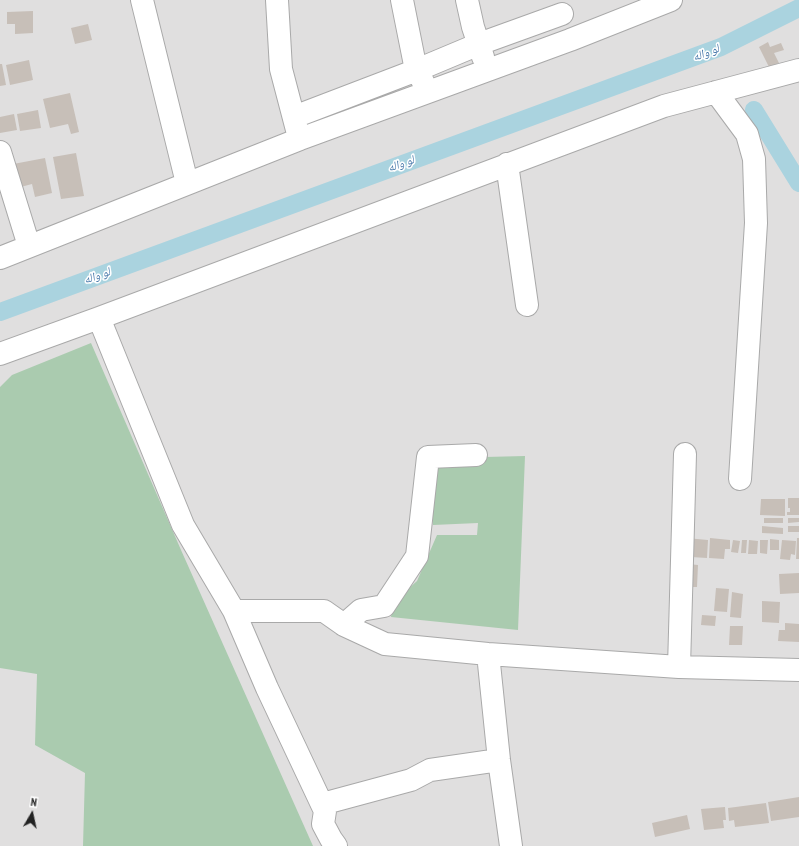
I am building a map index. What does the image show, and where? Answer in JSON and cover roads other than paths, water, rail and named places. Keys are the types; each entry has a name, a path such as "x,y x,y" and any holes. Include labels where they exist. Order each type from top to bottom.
{"street":[{"path":"142,0 186,183"},
{"path":"277,0 281,69 300,139"},
{"path":"402,0 415,65 428,92"},
{"path":"467,0 473,27 486,70"},
{"path":"0,258 300,139 570,40 648,4 671,0"},
{"path":"294,117 418,70 560,7 570,40"},
{"path":"0,354 664,106 799,70"},
{"path":"716,92 747,134 754,159 756,223 740,480"},
{"path":"0,152 29,246"},
{"path":"507,164 527,305"},
{"path":"99,318 183,524 234,611 267,688 322,804 325,811 323,824 330,839 336,846"},
{"path":"680,667 685,454"},
{"path":"344,625 361,610 384,606 417,556 428,456 476,456"},
{"path":"234,611 324,611 344,625 385,644 488,654 680,667 799,670"},
{"path":"488,654 499,760 511,846"},
{"path":"322,804 412,780 430,770 499,760"}],"waterway":[{"name":"لو واله","path":"0,312 721,47 799,8"},
{"path":"754,110 799,183"}]}
